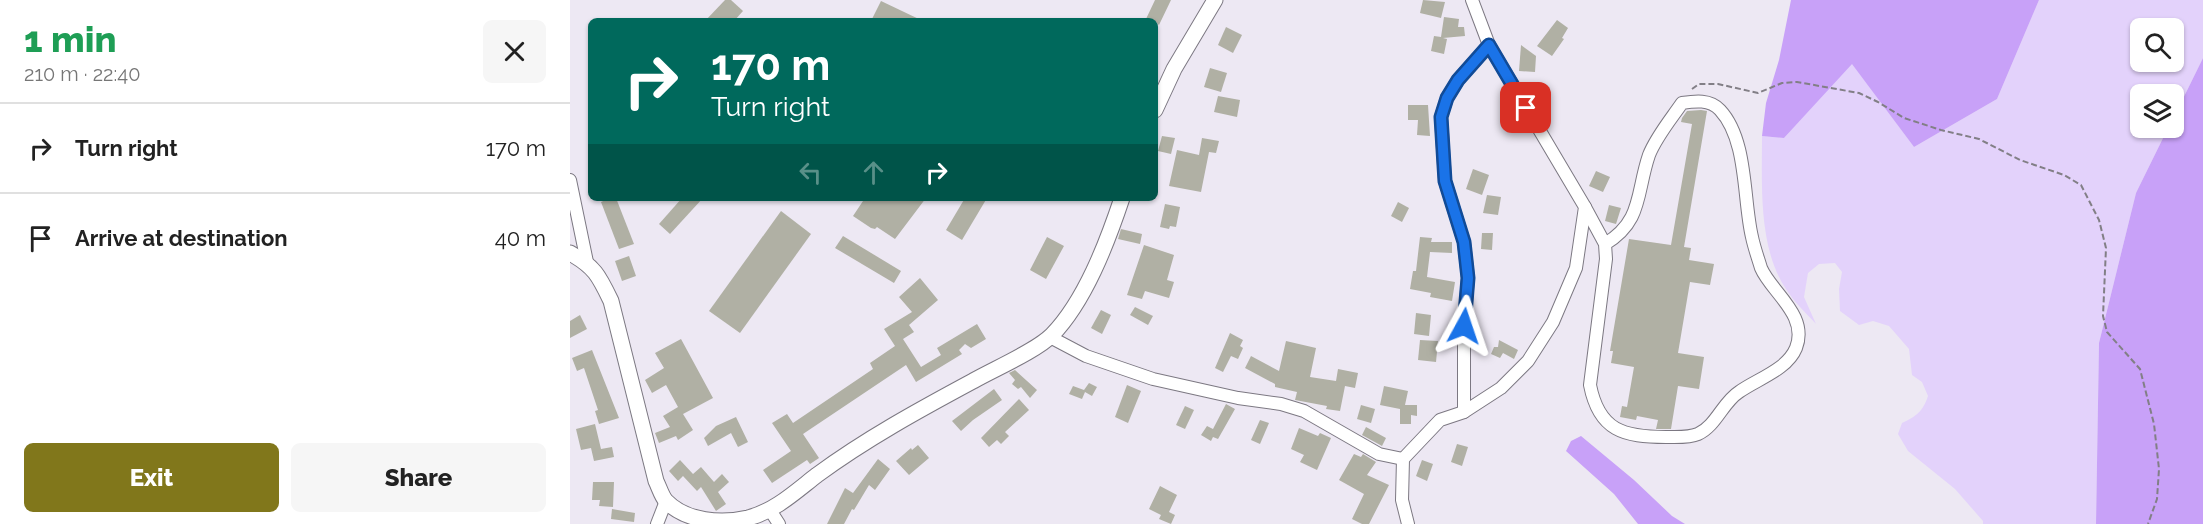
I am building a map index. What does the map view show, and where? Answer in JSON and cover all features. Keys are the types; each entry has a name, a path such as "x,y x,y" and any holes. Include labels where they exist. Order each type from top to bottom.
{"main road":[{"path":"1158,104 1174,69 1215,0"},
{"path":"570,253 587,262 598,275 611,301 656,481 666,501 690,516 720,522 747,518 770,510 832,464 892,425 1050,337 1067,317 1091,275 1121,201"}],"street":[{"path":"1472,0 1489,45 1605,244 1606,259 1590,385 1600,415 1611,426 1623,433 1642,437 1686,437 1698,434 1710,424 1737,393 1779,367 1791,356 1797,346 1799,332 1793,313 1762,271 1751,236 1740,154 1730,125 1720,109 1709,103 1695,101 1682,103 1650,154 1629,224 1620,235 1605,244"},
{"path":"1464,412 1464,326 1468,278 1464,242 1445,181 1441,117 1447,98 1458,80 1489,45"},
{"path":"570,180 587,262"},
{"path":"1408,524 1401,500 1403,459 1440,420 1464,412 1501,388 1528,361 1553,321 1576,268 1585,207"},
{"path":"1050,337 1086,356 1153,379 1238,398 1281,404 1304,411 1379,454 1403,459"},
{"path":"657,524 666,501"},
{"path":"770,510 779,524"}],"path":[{"path":"1682,103 1688,92 1699,84 1718,84 1758,93 1782,83 1797,82 1858,93 1904,118 1979,139 2020,160 2064,176 2081,185 2099,220 2106,248 2103,316 2107,332 2140,369 2154,424 2159,469 2157,499 2148,524"}],"shaded area":[{"path":"1791,0 2039,0 1997,99 1914,147 1852,64 1784,138 1762,136 1766,103 1779,60"},
{"path":"2039,0 2203,0 2203,58 2184,97 2184,84 2130,84 2130,138 2163,138 2136,193 2099,343 2096,524 1983,524 1983,521 1955,489 1908,451 1898,434 1902,423 1919,412 1928,396 1922,382 1912,375 1909,349 1889,326 1873,321 1859,325 1840,311 1839,289 1842,272 1835,263 1819,264 1808,273 1804,297 1816,324 1796,303 1777,273 1766,235 1762,136 1784,138 1852,63 1914,147 1997,99"},
{"path":"2203,58 2203,524 2096,524 2099,343 2136,193 2163,138 2184,138 2184,97"},
{"path":"1581,436 1634,480 1672,516 1685,524 1638,524 1614,494 1566,451 1571,441"}],"building":[{"path":"725,0 731,0 743,11 737,18 708,18"},
{"path":"1155,0 1171,0 1159,25 1158,18 1146,18"},
{"path":"1423,0 1445,2 1441,18 1420,13"},
{"path":"881,1 917,18 872,18"},
{"path":"1444,17 1459,19 1458,27 1464,27 1465,36 1443,38 1447,39 1444,54 1431,51 1434,36 1441,37"},
{"path":"1557,20 1568,28 1562,38 1564,39 1552,56 1537,46"},
{"path":"1226,27 1242,35 1233,53 1218,45"},
{"path":"1521,45 1536,56 1535,72 1519,71"},
{"path":"1210,68 1227,73 1221,92 1204,87"},
{"path":"1218,96 1240,100 1237,117 1214,112"},
{"path":"1408,105 1428,105 1430,136 1417,135 1418,120 1408,120"},
{"path":"1687,111 1707,111 1684,247 1691,248 1689,260 1714,264 1710,285 1690,282 1678,353 1704,357 1699,389 1678,386 1671,429 1656,429 1658,420 1637,416 1636,420 1620,417 1622,406 1627,407 1634,367 1611,363 1613,351 1610,351 1629,239 1671,245 1692,124 1681,122"},
{"path":"1162,136 1175,138 1171,154 1158,151"},
{"path":"1202,138 1219,141 1216,153 1209,152 1201,192 1169,186 1177,150 1199,155"},
{"path":"1473,169 1489,175 1482,195 1466,189"},
{"path":"1596,171 1610,177 1603,192 1589,186"},
{"path":"1487,195 1501,197 1498,215 1483,213"},
{"path":"617,201 634,244 619,249 601,202"},
{"path":"679,201 700,201 670,234 659,224"},
{"path":"863,201 924,201 895,239 877,227 871,228 853,216"},
{"path":"963,201 985,201 962,240 946,230"},
{"path":"1398,202 1409,208 1402,222 1391,216"},
{"path":"1165,204 1180,207 1176,227 1170,226 1169,229 1160,227"},
{"path":"1609,205 1621,208 1616,224 1605,221"},
{"path":"781,211 811,234 740,333 709,311"},
{"path":"1121,229 1142,234 1140,244 1118,239"},
{"path":"1482,233 1493,233 1492,250 1481,249"},
{"path":"843,236 901,271 894,283 835,248"},
{"path":"1047,237 1064,246 1046,279 1030,270"},
{"path":"1420,237 1432,238 1431,242 1452,242 1452,253 1430,252 1427,277 1455,282 1452,301 1430,297 1431,293 1410,289 1413,271 1416,271"},
{"path":"1144,245 1174,255 1167,280 1174,282 1169,298 1145,291 1142,299 1127,295"},
{"path":"629,256 636,276 622,281 615,261"},
{"path":"920,278 938,300 909,325 914,332 903,339 921,367 941,355 937,348 977,324 986,339 971,348 965,344 959,350 962,354 916,382 906,365 803,434 819,458 810,464 807,460 772,483 763,470 791,451 772,423 787,414 793,423 873,369 870,363 895,346 884,329 912,312 899,297"},
{"path":"1135,307 1153,316 1148,325 1130,315"},
{"path":"1101,310 1111,315 1102,334 1091,328"},
{"path":"1416,313 1431,315 1429,336 1414,334"},
{"path":"580,315 587,329 570,338 570,321"},
{"path":"1230,333 1243,340 1240,346 1243,348 1238,359 1231,356 1223,372 1215,368"},
{"path":"681,339 713,398 683,414 693,430 678,440 676,436 659,443 655,433 670,427 663,416 678,407 666,385 652,393 645,380 664,368 655,353"},
{"path":"1420,340 1438,341 1436,362 1418,360"},
{"path":"1499,340 1518,350 1514,359 1503,353 1500,358 1491,354 1494,347 1498,347"},
{"path":"1286,341 1316,348 1310,377 1336,381 1338,369 1358,373 1355,388 1345,386 1340,411 1295,400 1297,392 1275,387 1275,384 1245,368 1251,356 1279,371"},
{"path":"592,350 619,418 599,424 595,411 598,410 584,368 577,371 572,358"},
{"path":"1015,370 1037,390 1030,398 1021,387 1018,389 1012,384 1015,380 1009,373"},
{"path":"1089,383 1097,387 1092,396 1085,392 1082,399 1069,394 1073,386 1084,390"},
{"path":"1127,385 1141,391 1128,423 1115,417"},
{"path":"1384,386 1408,391 1405,405 1417,405 1417,416 1411,415 1411,424 1400,424 1400,409 1380,405"},
{"path":"994,389 1002,400 961,431 952,421"},
{"path":"1019,399 1029,410 1005,432 1009,436 1001,444 997,440 989,447 981,438"},
{"path":"1226,404 1235,409 1218,439 1213,437 1211,441 1201,435 1207,426 1213,429"},
{"path":"1361,405 1375,409 1371,423 1357,419"},
{"path":"1185,406 1194,410 1185,429 1176,425"},
{"path":"736,417 748,442 738,447 731,433 708,446 704,438 716,426"},
{"path":"1260,420 1269,423 1260,444 1251,440"},
{"path":"595,424 601,449 612,447 614,457 594,461 591,448 581,450 576,429"},
{"path":"1366,427 1386,438 1382,446 1362,435"},
{"path":"1299,428 1318,436 1320,433 1331,438 1317,470 1300,462 1304,455 1291,449"},
{"path":"1457,444 1468,447 1462,466 1451,462"},
{"path":"918,445 929,458 909,475 896,461"},
{"path":"1354,454 1361,457 1363,454 1376,462 1367,475 1389,485 1369,524 1362,524 1352,519 1364,494 1339,480"},
{"path":"878,459 890,469 875,490 869,485 844,524 827,524 845,488 853,493"},
{"path":"680,460 693,474 701,467 714,482 722,474 729,482 718,492 726,504 716,511 701,487 697,491 683,476 678,481 669,471"},
{"path":"1422,460 1433,464 1427,481 1416,476"},
{"path":"593,482 614,482 613,507 599,506 600,500 592,500"},
{"path":"1160,486 1177,495 1169,512 1175,515 1171,524 1159,519 1161,515 1149,509"},
{"path":"612,509 635,513 634,522 611,519"}],"route":[{"path":"1464,326 1468,278 1464,242 1445,181 1441,117 1447,98 1458,80 1489,45 1526,108"}]}
